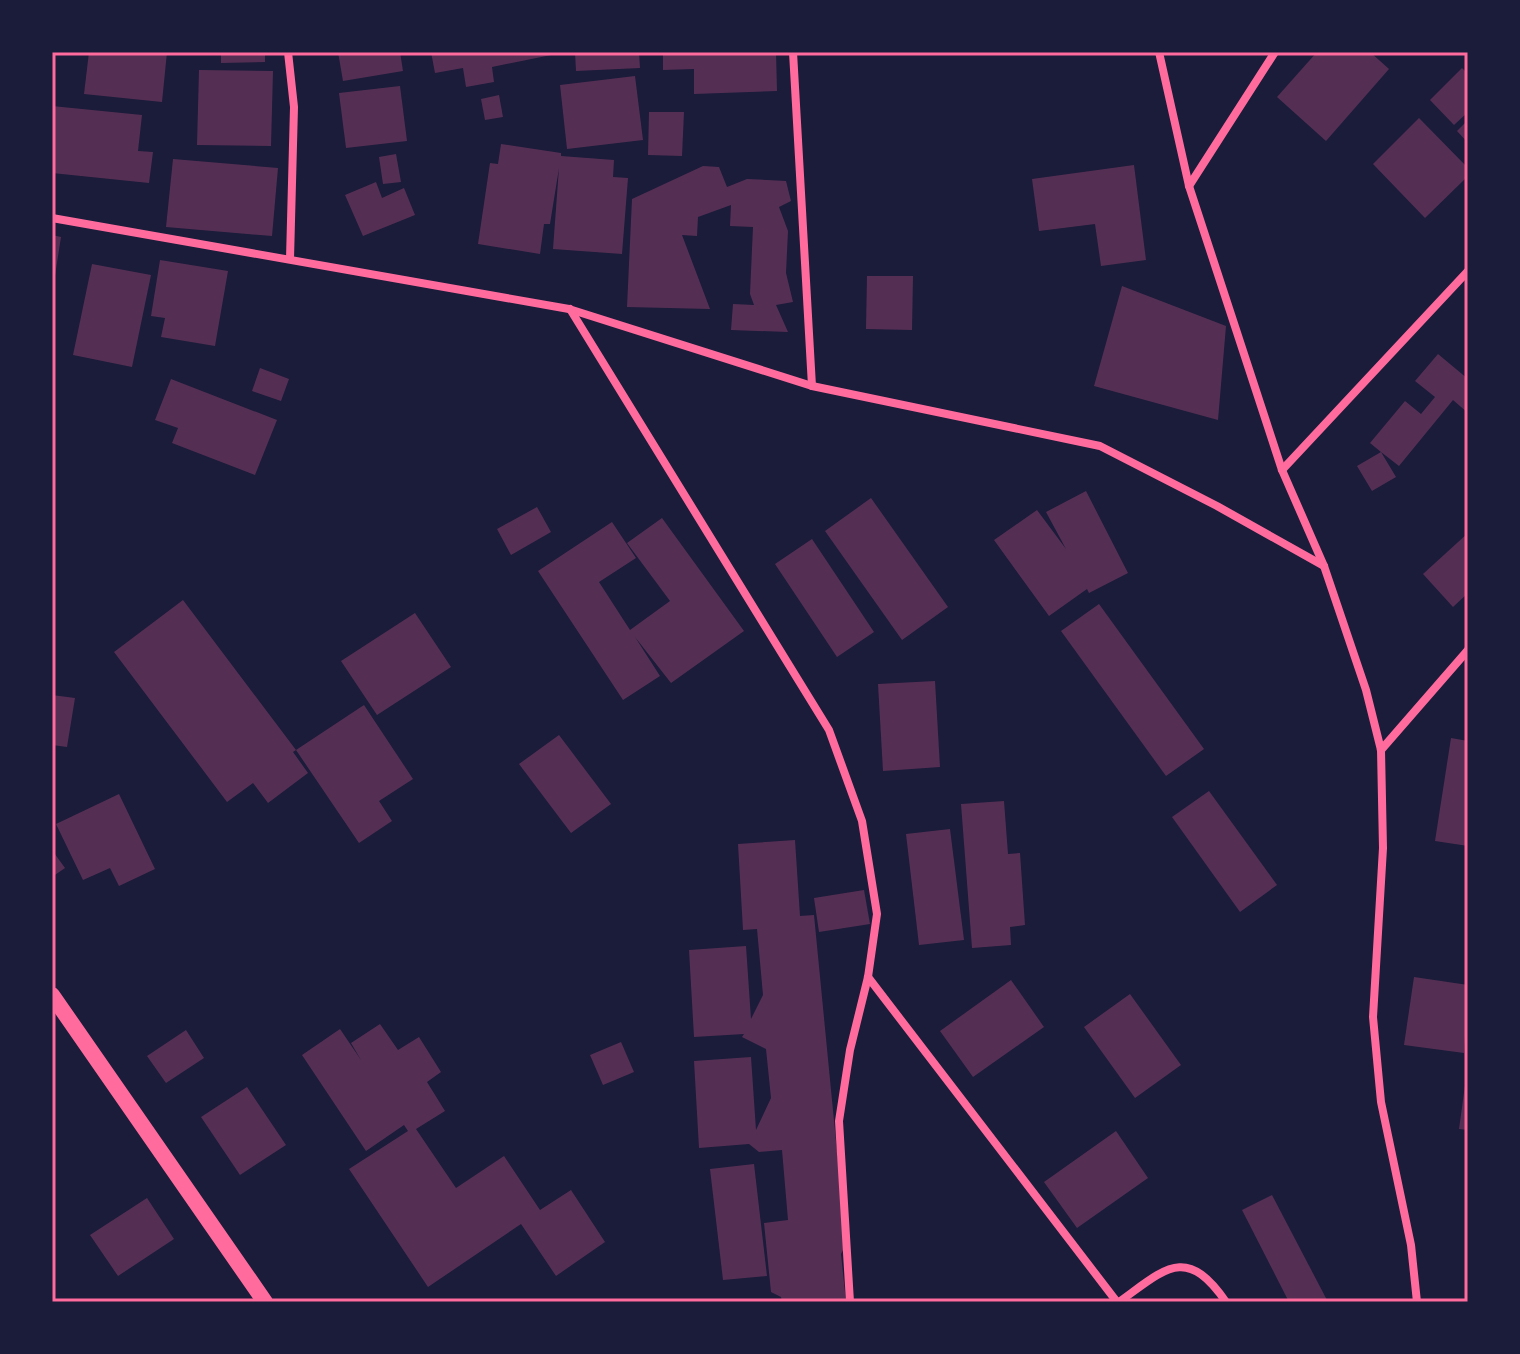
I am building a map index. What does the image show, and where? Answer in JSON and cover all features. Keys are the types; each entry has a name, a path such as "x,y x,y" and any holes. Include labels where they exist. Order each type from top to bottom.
{"main road":[{"path":"52,995 261,1301"}],"street":[{"path":"288,52 294,107 290,259"},
{"path":"793,52 812,386"},
{"path":"1159,52 1189,186 1282,470 1324,566 1366,690 1381,750 1383,848 1373,1017 1381,1102 1411,1245 1417,1302"},
{"path":"1189,186 1275,52"},
{"path":"52,218 569,309 812,386 1100,446 1324,566"},
{"path":"1282,470 1468,271"},
{"path":"569,309 829,730 862,821 877,914 868,977 850,1050 839,1121 850,1302"},
{"path":"1381,750 1468,650"},
{"path":"868,977 1118,1302 1161,1272 1181,1266 1201,1272 1226,1302"}],"building":[{"path":"89,52 167,52 162,102 84,94"},
{"path":"221,52 265,52 265,62 221,63"},
{"path":"338,52 400,52 403,71 343,81"},
{"path":"431,52 561,53 492,67 494,82 466,87 463,68 435,73"},
{"path":"575,52 639,52 640,68 576,71"},
{"path":"663,52 776,52 777,91 694,94 694,69 663,70"},
{"path":"1317,52 1370,52 1389,69 1326,141 1277,97"},
{"path":"1462,68 1468,74 1468,112 1454,125 1430,100"},
{"path":"199,70 273,71 271,146 197,145"},
{"path":"635,76 643,140 567,149 560,85"},
{"path":"400,86 407,141 346,148 339,93"},
{"path":"499,95 503,117 485,120 481,99"},
{"path":"52,106 142,115 138,151 153,152 149,183 52,173"},
{"path":"649,112 684,112 682,156 648,155"},
{"path":"1419,118 1468,168 1468,176 1425,218 1373,164"},
{"path":"1468,120 1468,143 1457,131"},
{"path":"501,144 561,153 561,156 614,160 613,177 628,178 622,254 553,249 559,168 550,224 544,224 540,254 478,244 490,163 498,164"},
{"path":"396,154 401,182 383,184 379,157"},
{"path":"173,159 278,168 272,236 166,227"},
{"path":"1134,165 1146,260 1101,266 1095,224 1039,231 1032,179"},
{"path":"703,166 719,167 727,187 747,179 786,181 791,201 779,207 788,231 786,273 793,302 776,305 788,332 731,330 733,304 754,305 750,294 753,227 730,226 731,205 698,217 697,236 682,235 710,309 627,307 632,199"},
{"path":"376,182 382,198 404,188 415,215 363,236 345,195"},
{"path":"52,235 61,237 54,282 52,282"},
{"path":"160,260 228,271 215,346 161,337 165,318 151,316"},
{"path":"92,264 151,275 132,367 73,355"},
{"path":"867,276 913,276 912,330 866,329"},
{"path":"1122,286 1226,326 1218,420 1094,386"},
{"path":"1438,354 1468,379 1468,413 1453,400 1399,466 1370,443 1405,401 1421,414 1435,397 1415,381"},
{"path":"260,368 289,379 281,401 252,391"},
{"path":"171,379 277,420 255,475 172,443 178,428 155,420"},
{"path":"1381,452 1396,477 1372,491 1357,466"},
{"path":"1086,491 1128,573 1089,593 1087,589 1049,616 994,540 1037,510 1066,549 1046,512"},
{"path":"871,498 948,607 902,640 825,531"},
{"path":"537,507 551,532 511,555 497,529"},
{"path":"662,518 744,631 671,683 635,637 660,676 623,700 538,571 612,522 636,558 599,582 630,630 670,601 627,543"},
{"path":"1468,533 1468,593 1453,607 1423,574"},
{"path":"812,539 874,632 837,657 775,564"},
{"path":"183,600 296,750 293,752 308,773 268,803 253,783 227,802 114,652"},
{"path":"1099,604 1204,749 1166,776 1061,631"},
{"path":"415,613 451,667 377,715 341,661"},
{"path":"935,681 940,767 883,771 878,684"},
{"path":"52,695 75,698 67,747 52,745"},
{"path":"364,705 413,779 379,801 392,821 359,843 296,750"},
{"path":"559,735 611,804 571,833 519,764"},
{"path":"1451,738 1468,741 1468,846 1435,841"},
{"path":"1209,791 1277,885 1240,912 1172,817"},
{"path":"119,794 155,869 119,886 110,868 83,880 56,824"},
{"path":"1004,801 1008,854 1020,853 1025,925 1010,927 1011,945 972,948 961,804"},
{"path":"950,829 964,940 919,945 906,834"},
{"path":"795,840 800,916 814,915 846,1244 841,1254 846,1302 782,1302 781,1297 771,1292 764,1223 788,1220 782,1150 759,1152 749,1144 699,1148 694,1061 751,1057 756,1130 771,1098 766,1049 742,1037 744,1034 694,1037 689,950 746,946 751,1019 763,995 757,929 743,930 738,844"},
{"path":"52,850 65,868 52,877"},
{"path":"864,890 870,924 819,932 814,898"},
{"path":"1414,977 1468,985 1464,1053 1404,1045"},
{"path":"1011,980 1044,1027 973,1077 940,1031"},
{"path":"1130,994 1181,1065 1135,1098 1084,1027"},
{"path":"380,1024 398,1050 419,1037 441,1072 427,1082 445,1111 416,1129 456,1188 504,1156 540,1210 571,1190 605,1242 556,1276 521,1224 428,1287 349,1169 408,1131 404,1125 366,1151 302,1055 340,1029 361,1060 351,1043"},
{"path":"186,1030 204,1058 166,1083 147,1056"},
{"path":"621,1042 634,1072 603,1085 590,1055"},
{"path":"1468,1078 1468,1130 1459,1129"},
{"path":"247,1087 286,1145 240,1175 201,1117"},
{"path":"1116,1131 1148,1178 1077,1228 1044,1182"},
{"path":"754,1164 767,1276 723,1280 710,1169"},
{"path":"1272,1195 1328,1302 1289,1302 1242,1210"},
{"path":"147,1198 174,1239 118,1276 90,1235"}]}
